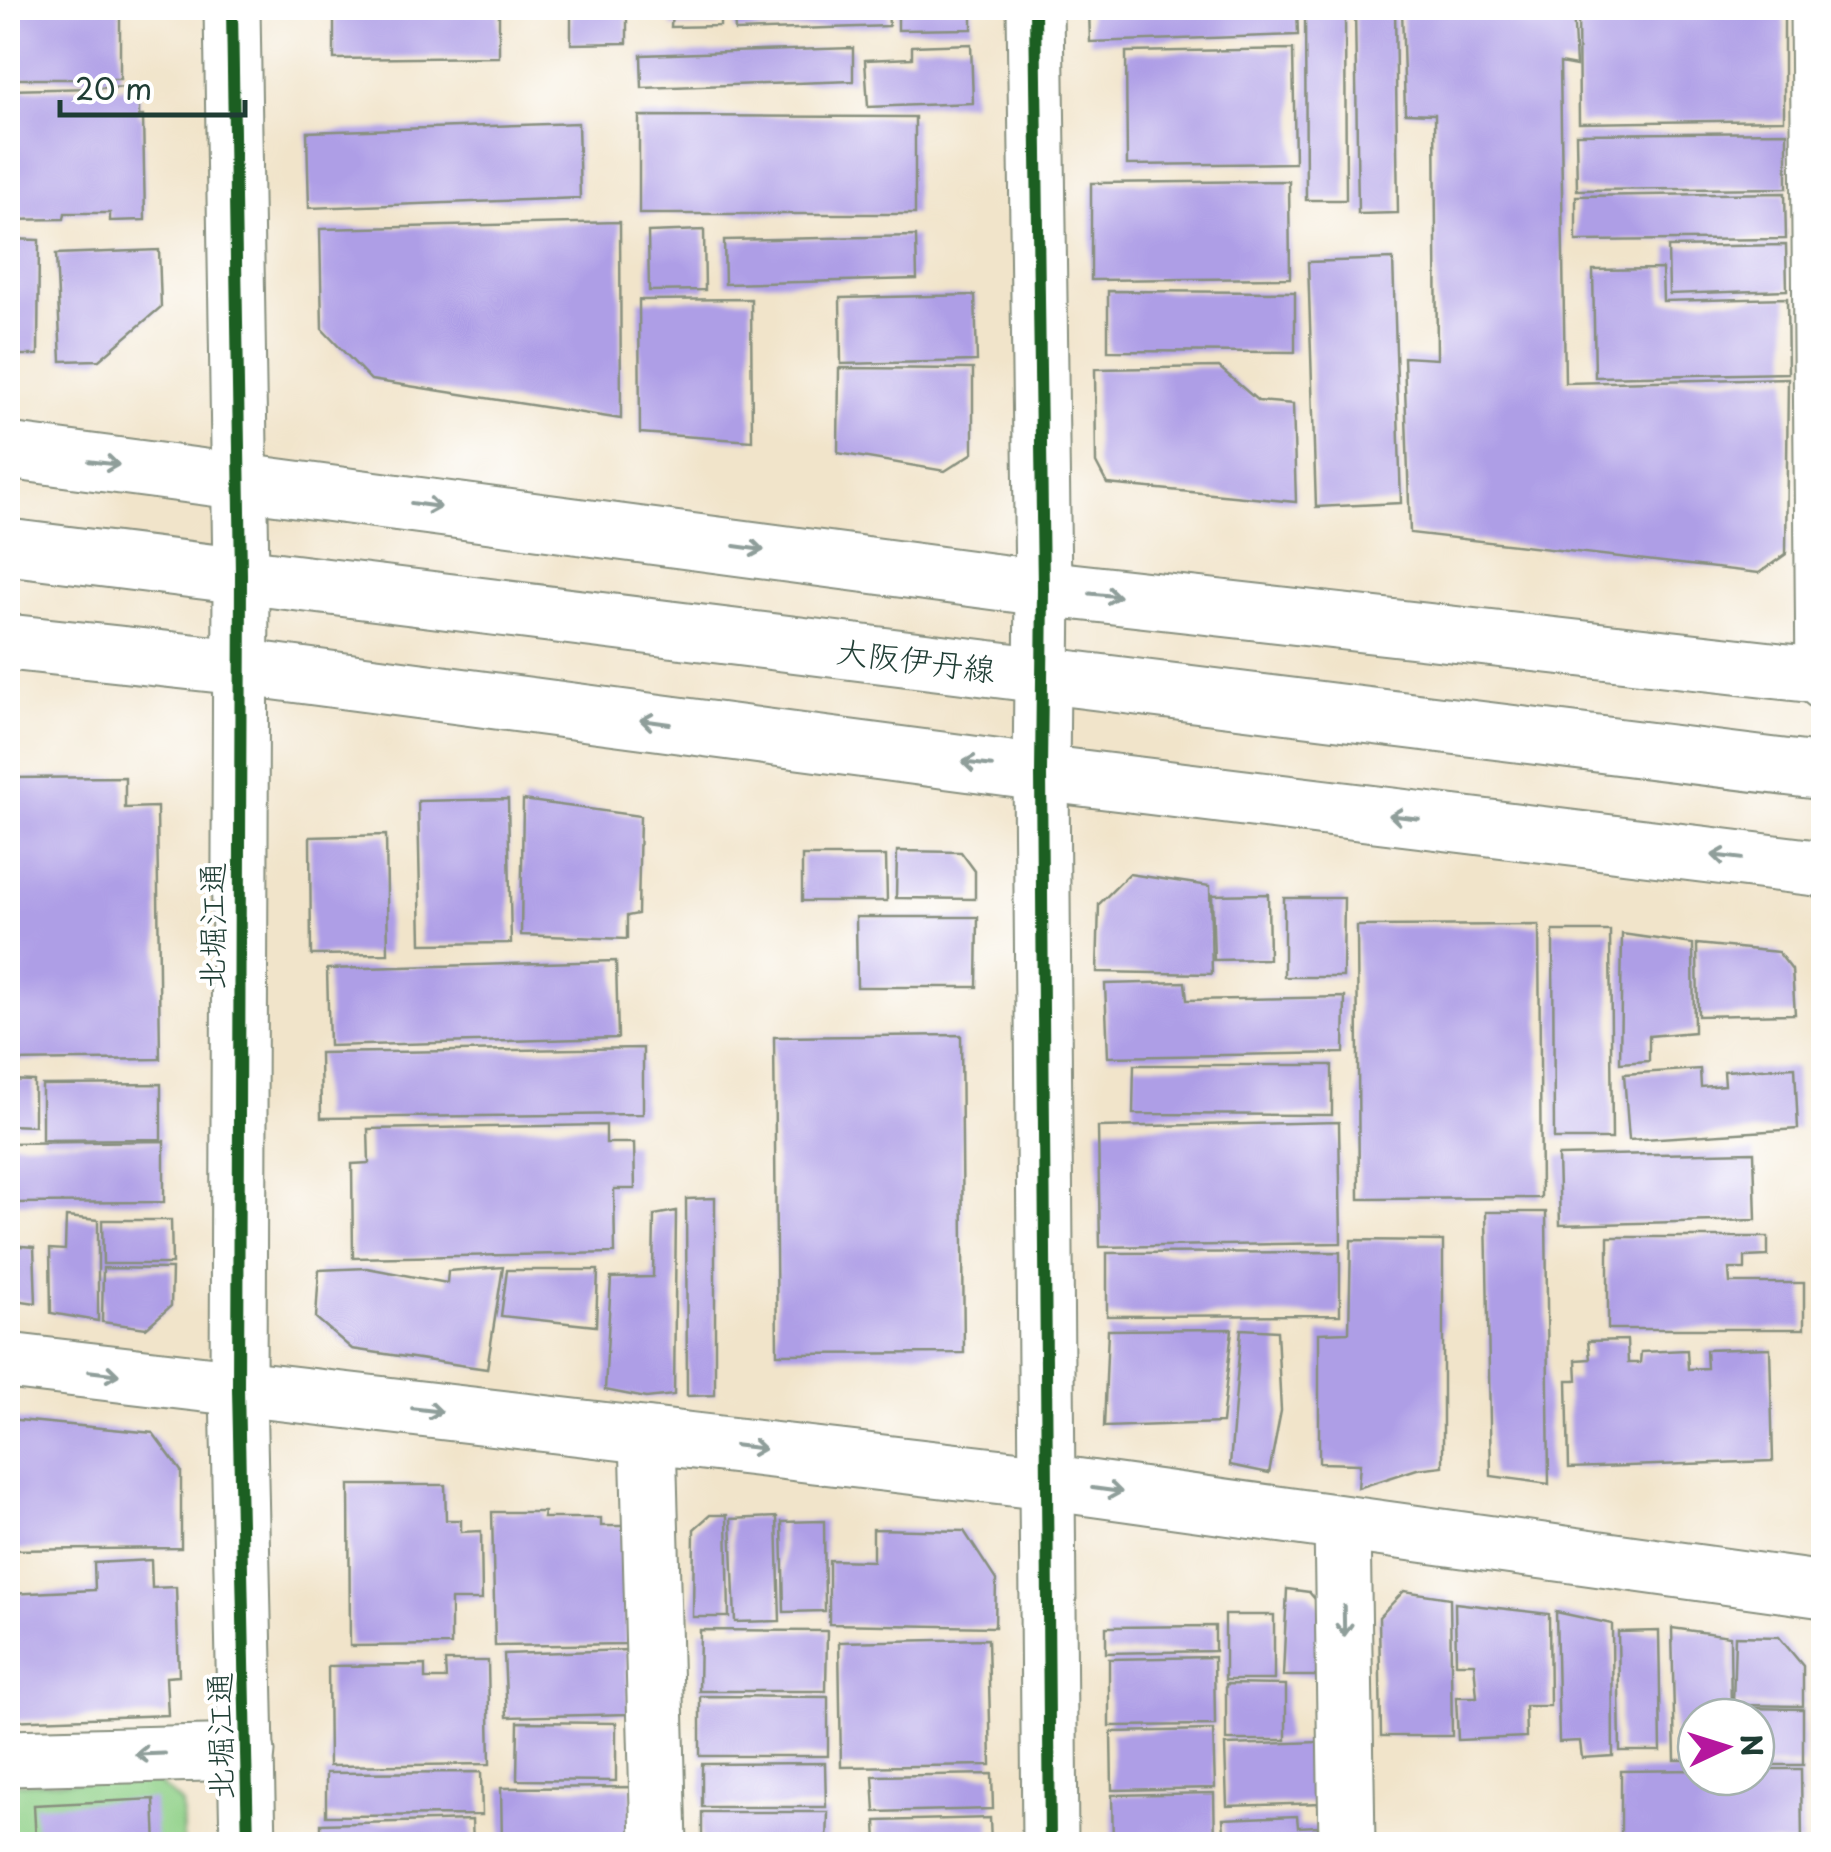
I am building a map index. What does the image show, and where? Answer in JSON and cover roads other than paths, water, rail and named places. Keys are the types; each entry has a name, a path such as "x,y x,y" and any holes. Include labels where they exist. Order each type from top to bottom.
{"street":[{"name":"北堀江通","path":"232,8 241,574 238,1389 248,1844"},
{"path":"1035,8 1043,588 1050,1844"},
{"path":"8,450 1043,588 1823,679 1818,8"},
{"name":"大阪伊丹線","path":"8,548 1824,772"},
{"path":"8,642 239,667 1042,773 1824,869"},
{"path":"8,1361 1046,1482 1824,1590"},
{"path":"648,1436 660,1844"},
{"path":"1342,1524 1347,1844"},
{"path":"8,1758 247,1752"}]}
